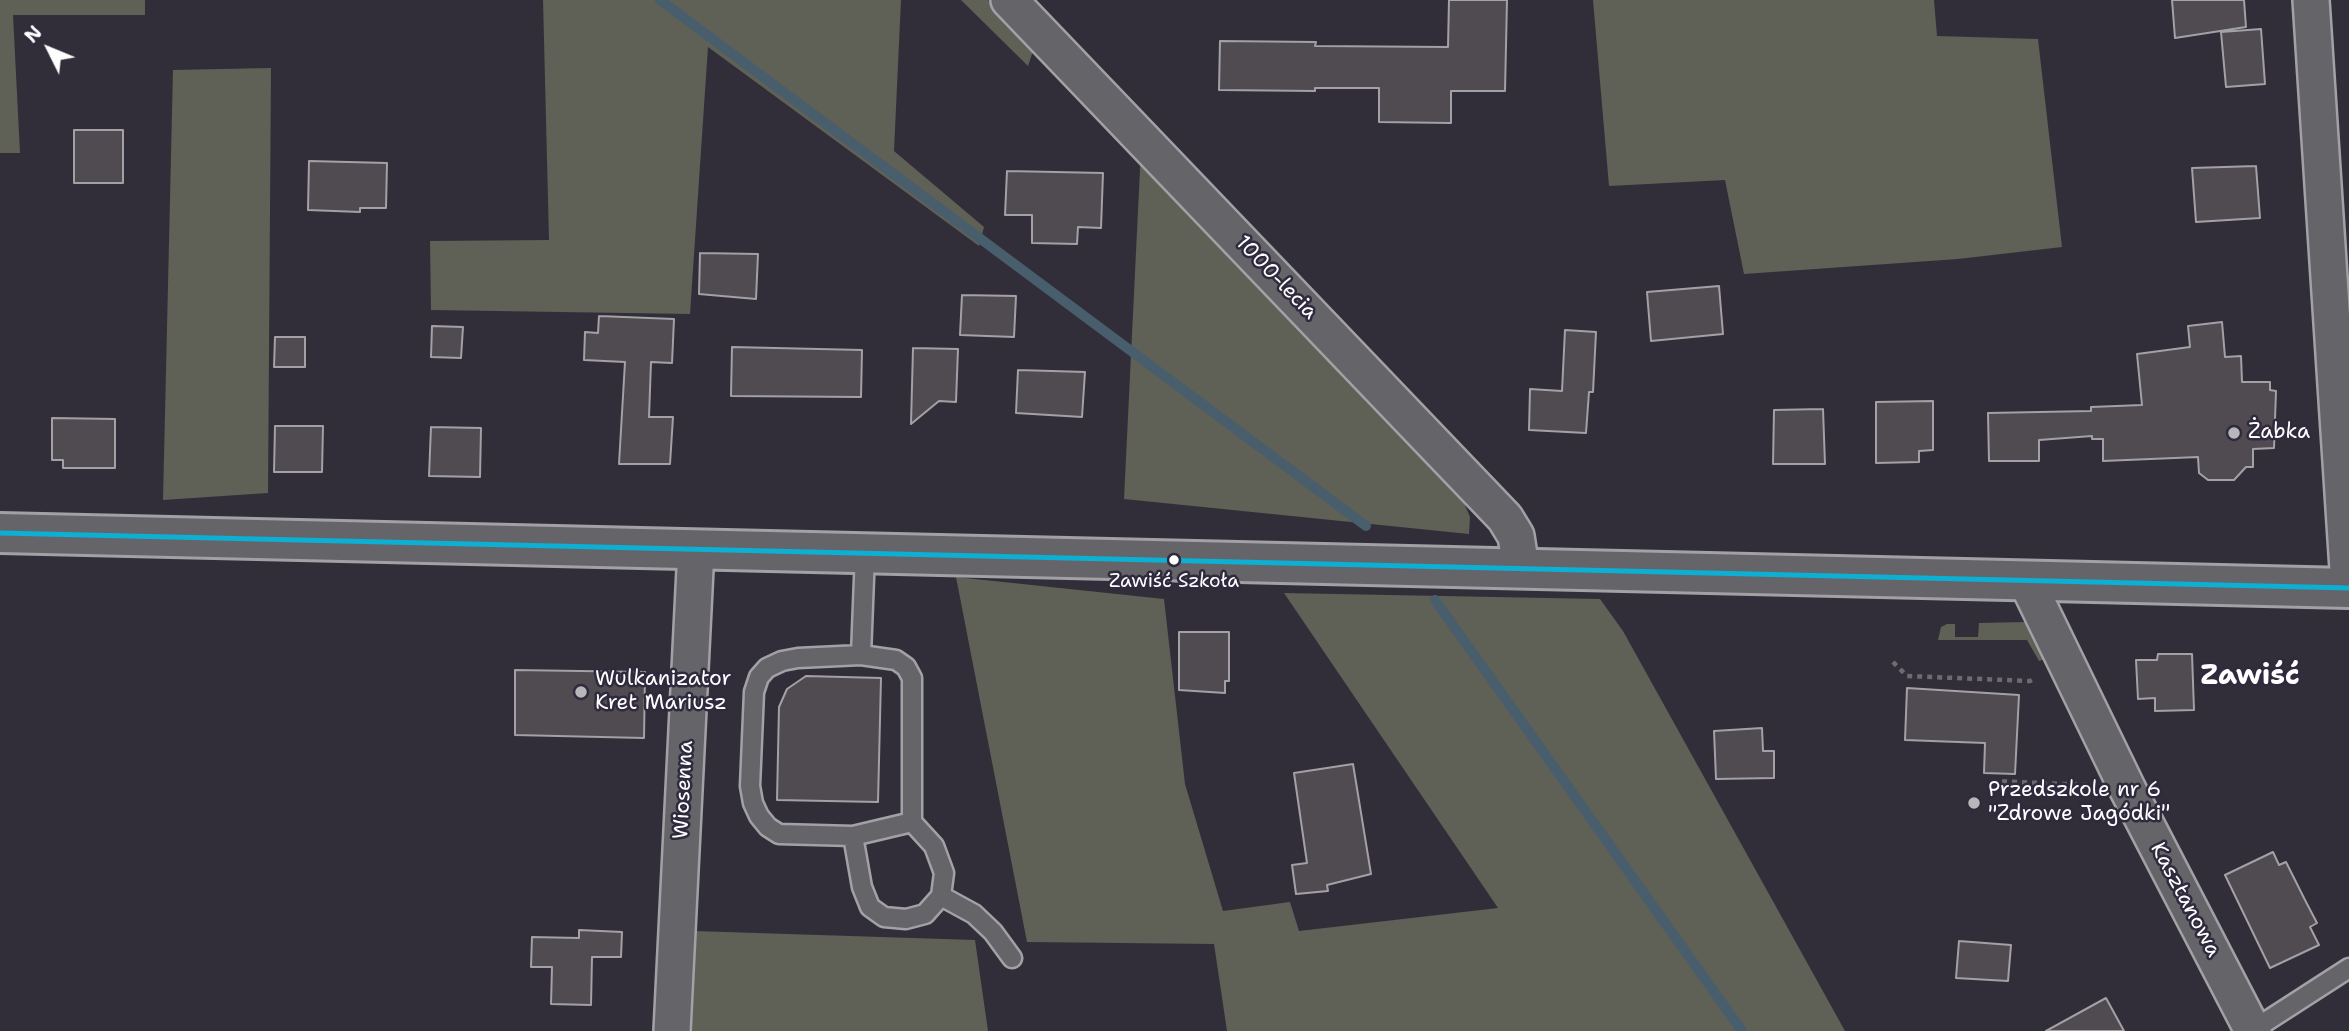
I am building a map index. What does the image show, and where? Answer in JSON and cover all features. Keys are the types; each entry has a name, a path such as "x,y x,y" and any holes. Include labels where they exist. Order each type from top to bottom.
{"main road":[{"path":"0,533 1694,574 2349,586"}],"street":[{"name":"1000-lecia","path":"1009,0 1505,518 1516,536 1521,568"},
{"path":"2311,0 2349,586"},
{"name":"Wiosenna","path":"672,1031 696,549"},
{"name":"Kasztanowa","path":"2026,580 2128,790 2253,1030"}],"lane":[{"path":"861,654 865,553"},
{"path":"853,836 862,887 870,907 884,917 906,919 925,914 942,896 944,873 934,846 912,822 912,678 906,667 896,660 861,654 782,661 767,668 759,677 753,705 750,786 759,816 768,827 779,834 853,836 912,822"},
{"path":"942,896 974,914 993,932 1012,957"},
{"path":"2253,1030 2349,968"}],"path":[{"path":"1893,662 1907,676 2030,681"},
{"path":"1992,781 2090,785"}],"shaded area":[{"path":"0,0 145,0 145,15 13,15 20,153 0,153"},
{"path":"543,0 901,0 894,151 984,227 979,246 708,47 690,314 431,310 430,241 549,240"},
{"path":"961,0 988,0 1034,48 1028,66"},
{"path":"1593,0 1934,0 1937,36 2038,39 2062,247 1958,259 1744,274 1725,180 1609,186"},
{"path":"271,68 268,493 163,500 173,70"},
{"path":"1141,149 1458,489 1470,517 1469,534 1124,499"},
{"path":"956,577 1164,599 1185,784 1223,911 1290,902 1299,931 1498,908 1284,593 1600,599 1623,631 1845,1031 1227,1031 1214,944 1027,942"},
{"path":"2026,622 2034,630 2047,658 2039,661 2027,640 1938,640 1941,627 1947,624 1955,624 1955,637 1978,637 1979,623"},
{"path":"694,931 975,940 988,1031 689,1031"}],"building":[{"path":"1449,0 1507,0 1505,91 1451,91 1451,123 1379,122 1379,88 1315,88 1315,91 1219,90 1220,41 1316,42 1315,46 1448,47"},
{"path":"2172,0 2244,0 2246,27 2175,38"},
{"path":"2261,29 2265,84 2226,87 2221,32"},
{"path":"74,130 123,130 123,183 74,183"},
{"path":"309,161 387,163 386,208 360,208 360,212 308,210"},
{"path":"2256,166 2260,218 2196,222 2192,168"},
{"path":"1007,171 1103,173 1101,228 1078,227 1077,244 1032,243 1032,215 1005,215"},
{"path":"700,253 758,254 756,299 699,294"},
{"path":"1719,286 1723,334 1651,341 1647,292"},
{"path":"962,295 1016,296 1014,337 960,335"},
{"path":"599,316 674,319 672,363 651,362 649,417 673,417 670,464 619,464 625,362 584,360 585,332 598,333"},
{"path":"2222,322 2225,357 2241,356 2242,382 2270,382 2270,390 2276,391 2274,448 2253,449 2253,467 2246,467 2234,480 2208,480 2199,473 2198,457 2103,461 2103,439 2092,439 2092,436 2039,440 2039,461 1989,461 1988,413 2091,411 2091,407 2142,405 2137,354 2190,347 2188,326"},
{"path":"432,326 463,327 461,358 431,357"},
{"path":"1565,330 1596,332 1593,392 1589,392 1586,433 1529,430 1530,389 1562,391"},
{"path":"275,337 305,337 305,367 274,367"},
{"path":"732,347 862,350 861,397 731,396"},
{"path":"913,348 958,349 956,402 939,401 911,424"},
{"path":"1018,370 1085,372 1082,417 1016,413"},
{"path":"1933,401 1933,450 1919,451 1919,462 1876,463 1876,402"},
{"path":"1823,409 1825,464 1773,464 1774,410"},
{"path":"52,418 115,419 115,468 63,468 63,460 52,460"},
{"path":"275,426 323,426 322,472 274,472"},
{"path":"431,427 481,428 480,477 429,476"},
{"path":"1179,632 1229,632 1229,681 1225,681 1225,693 1179,690"},
{"path":"2158,654 2192,654 2194,710 2155,711 2155,698 2138,699 2136,660 2157,660"},
{"path":"515,670 645,672 644,738 515,735"},
{"path":"806,676 881,678 878,802 777,800 779,707 787,689"},
{"path":"1907,688 2019,695 2015,774 1984,773 1985,743 1905,740"},
{"path":"1762,728 1763,751 1774,751 1774,778 1716,779 1714,731"},
{"path":"1353,764 1371,874 1327,885 1328,891 1296,894 1292,865 1307,863 1294,773"},
{"path":"2273,852 2279,865 2286,862 2317,923 2310,927 2319,945 2270,968 2225,875"},
{"path":"579,930 622,932 621,957 592,957 591,1005 551,1004 552,967 531,967 532,937 579,938"},
{"path":"1959,941 2011,945 2008,981 1956,978"},
{"path":"2106,998 2124,1031 2046,1031"}],"waterway":[{"path":"660,0 1366,526"},
{"path":"1435,600 1742,1031"}],"transit line":[{"path":"0,533 2349,588"}],"place":[{"name":"Żabka","path":"2234,433"},
{"name":"Zawiść Szkoła","path":"1174,560"},
{"name":"Wulkanizator Kret Mariusz","path":"581,692"},
{"name":"Przedszkole nr 6 \"Zdrowe Jagódki\"","path":"1974,803"}],"district":[{"name":"Zawiść","path":"2250,677"}]}
